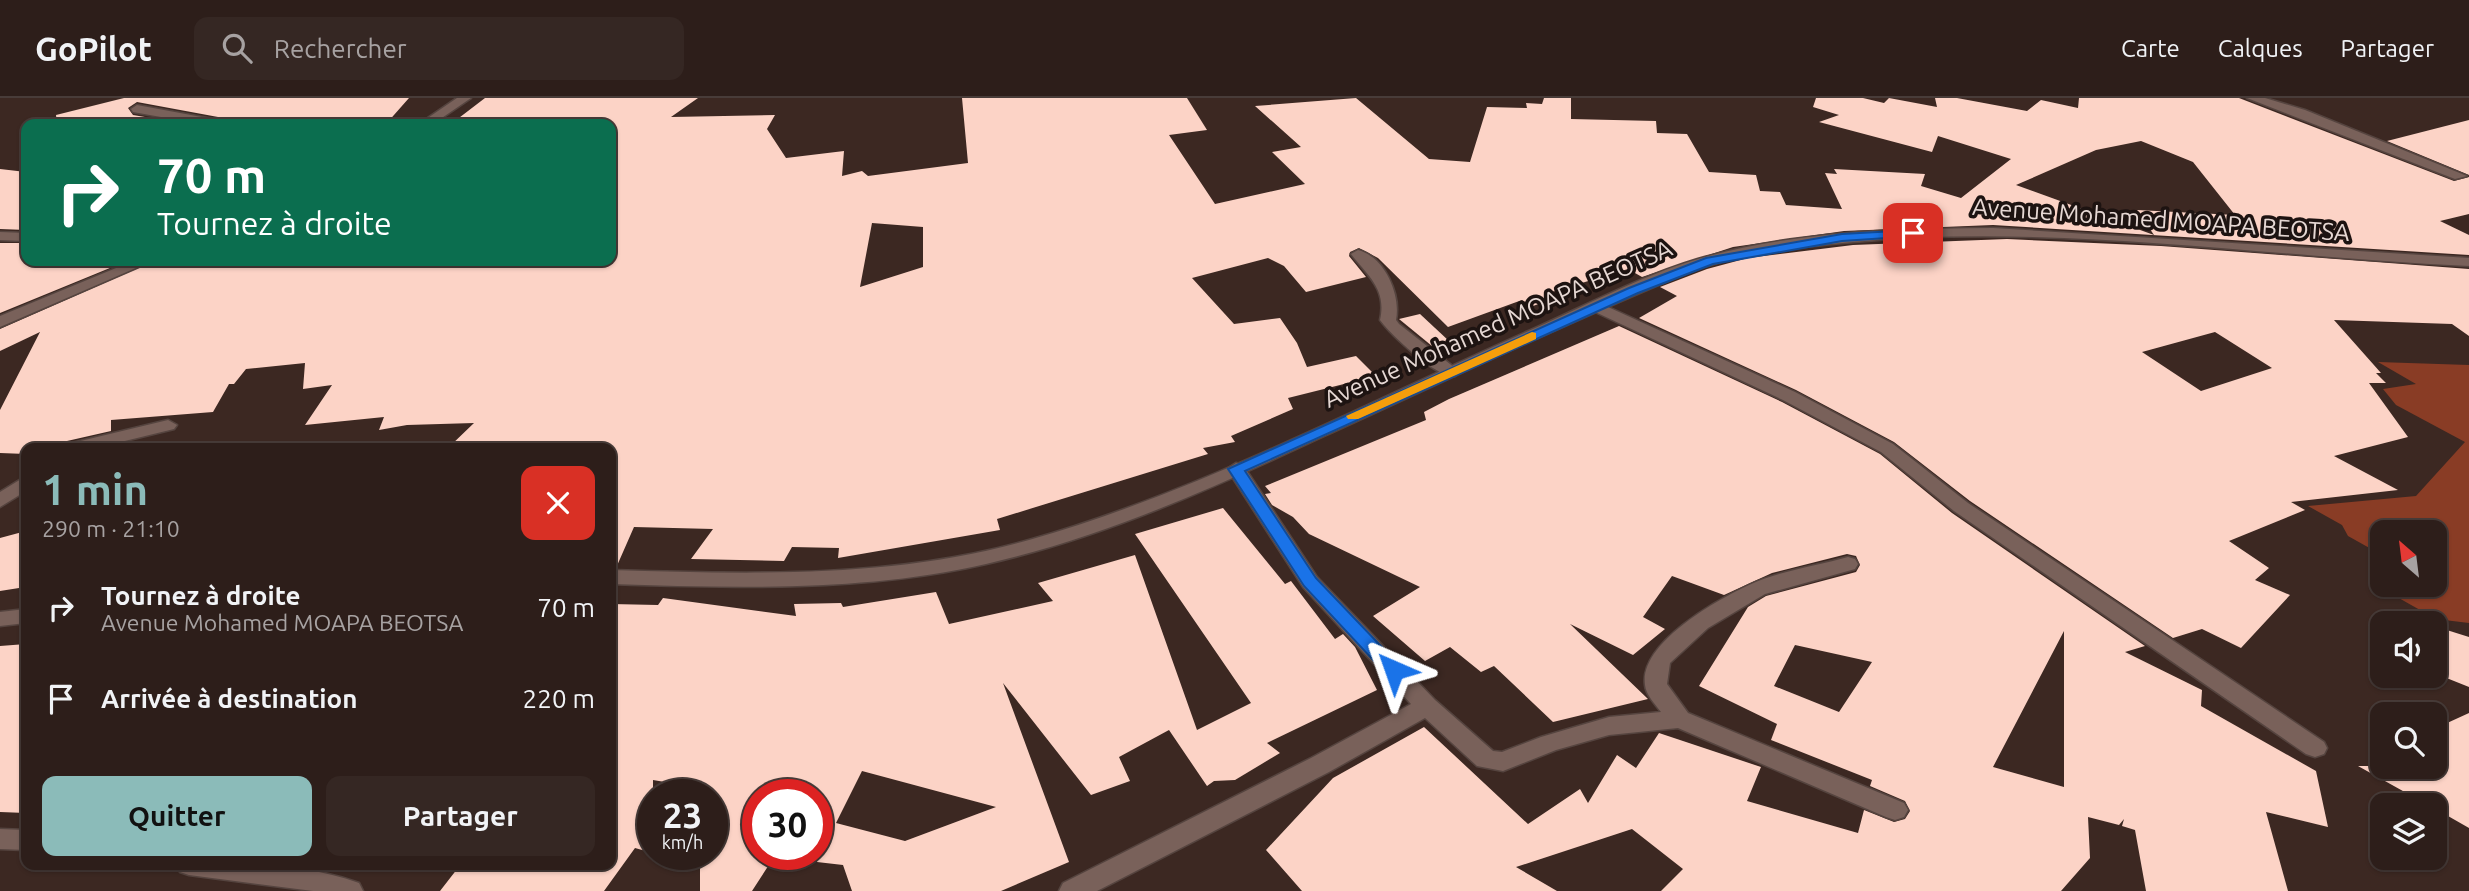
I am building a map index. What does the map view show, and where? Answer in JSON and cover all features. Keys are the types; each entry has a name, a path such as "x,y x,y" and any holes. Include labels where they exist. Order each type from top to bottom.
{"street":[{"path":"433,119 465,98"},
{"path":"2253,98 2301,113 2460,176"},
{"path":"137,109 191,119"},
{"name":"Avenue Mohamed MOAPA BEOTSA","path":"616,577 790,580 890,574 985,558 1078,532 1236,469 1449,372 1710,260 1842,238 1913,233 2058,236 2362,259 2469,262"},
{"path":"0,236 21,237"},
{"path":"1358,254 1386,286 1391,306 1388,320 1393,327 1449,372"},
{"path":"0,322 133,266"},
{"path":"1597,307 1789,396 1887,448 1961,507 2315,748"},
{"path":"94,443 168,425"},
{"path":"1236,469 1310,582 1454,733 1494,763 1589,731 1637,722 1680,719 1895,810"},
{"path":"0,501 21,486"},
{"path":"1680,719 1660,695 1656,684 1658,661 1700,623 1758,590 1848,564"},
{"path":"0,619 21,617"},
{"path":"1072,891 1320,765 1427,706"},
{"path":"0,839 21,840"},
{"path":"237,870 310,879 351,891"}],"shaded area":[{"path":"2378,362 2469,365 2469,623 2447,620 2447,611 2422,611 2397,597 2447,597 2447,520 2370,520 2370,548 2348,536 2342,525 2308,506 2416,496 2465,442 2396,405 2383,389 2416,384"}],"building":[{"path":"124,98 409,98 390,119 220,119 137,102 128,108 133,115 157,119 56,119 56,115"},
{"path":"485,98 698,98 671,117 775,115 767,129 786,158 844,151 842,176 862,171 868,176 968,163 962,98 1187,98 1207,130 1169,135 1215,204 1305,184 1272,152 1301,147 1255,106 1356,98 1429,159 1470,162 1487,107 1527,108 1526,103 1542,104 1544,98 1571,98 1571,119 1656,121 1657,133 1687,134 1709,172 1756,175 1760,191 1780,192 1786,205 1842,209 1825,173 1837,174 1834,169 1925,174 1921,186 1961,198 2011,159 1938,136 1932,152 1819,122 1839,115 1813,107 1816,98 1863,98 1884,103 1889,98 1937,107 1935,98 1957,98 2027,111 2041,100 2078,108 2079,98 2239,98 2454,181 2469,177 2469,214 2440,221 2469,235 2469,255 1993,225 1844,231 1733,247 1642,277 1628,269 1552,292 1555,298 1533,306 1522,300 1448,327 1378,258 1359,248 1350,252 1349,256 1366,277 1306,292 1284,266 1268,258 1192,278 1234,324 1280,318 1297,343 1307,367 1356,356 1376,376 1288,398 1293,409 1231,436 1235,442 1203,448 1208,454 997,519 1000,530 838,558 839,548 792,547 784,561 691,559 713,529 634,527 616,568 616,443 453,443 474,423 407,425 379,430 384,417 305,425 332,385 303,389 305,363 246,369 234,384 229,384 213,412 111,420 111,431 66,443 21,443 21,454 0,453 0,410 40,332 0,351 0,329 143,266 616,266 616,119 458,119","holes":["2141,141 2193,162 2235,215 2137,210 2154,235 2016,185 2096,150","872,223 923,227 923,267 860,287"]},
{"path":"2469,120 2469,175 2387,141"},
{"path":"0,169 21,171 21,230 0,229"},
{"path":"2007,239 2161,246 2469,269 2469,336 2452,324 2334,320 2381,373 2376,373 2386,383 2369,383 2408,437 2334,456 2398,490 2291,502 2305,510 2229,541 2269,568 2255,580 2290,595 2241,648 2202,629 2173,638 1970,501 1894,442 1796,390 1639,318 1677,296 1660,287 1707,269 1748,258 1853,245","holes":["2215,332 2272,368 2201,391 2142,352"]},
{"path":"0,243 21,243 21,266 115,266 0,313"},
{"path":"1420,314 1449,341 1432,346 1399,319"},
{"path":"1619,326 1782,402 1880,454 1952,513 2145,646 2125,652 2202,690 2201,706 2316,771 2328,827 2266,812 2288,891 2146,891 2135,830 2122,826 2124,819 2119,825 2088,817 2090,858 2061,891 1661,891 1683,869 1632,829 1516,867 1557,891 1302,891 1266,850 1333,778 1424,727 1528,824 1580,789 1588,803 1617,755 1636,768 1659,733 1761,767 1747,801 1858,833 1864,810 1894,822 1905,819 1910,811 1905,801 1870,786 1872,780 1771,740 1777,724 1699,686 1748,607 1766,596 1856,572 1860,565 1856,556 1847,554 1772,573 1724,595 1672,576 1643,617 1665,629 1633,655 1570,624 1648,699 1553,722 1494,666 1481,672 1450,647 1425,661 1373,616 1420,587 1309,534 1293,517 1272,505 1265,494 1271,493 1265,486 1426,420 1424,412","holes":["2064,631 2064,787 1993,767","1795,645 1872,662 1839,712 1774,686"]},
{"path":"1223,508 1285,584 1291,581 1335,639 1343,634 1355,647 1377,690 1267,743 1280,753 1235,780 1214,781 1207,786 1169,730 1119,757 1130,781 1091,795 1003,683 1069,862 1001,891 852,891 843,865 833,864 833,779 742,779 742,870 766,870 752,891 700,891 700,870 728,870 728,779 637,779 637,849 604,891 440,891 456,870 616,870 616,604 658,605 663,598 796,616 794,604 841,603 843,607 936,592 949,624 1053,601 1038,583 1135,555 1197,730 1251,703 1135,534","holes":["862,771 996,807 905,841 836,823"]},
{"path":"21,532 19,588 0,591 0,538"},
{"path":"2447,630 2469,637 2469,687 2447,678"},
{"path":"21,644 21,813 0,812 0,646"},
{"path":"2469,713 2469,828 2447,815 2447,793 2406,793 2381,779 2447,779 2447,723"},
{"path":"2358,766 2370,766 2370,773"}],"slow traffic":[{"path":"1353,416 1532,336"}],"route":[{"path":"1394,670 1310,582 1236,469 1633,290 1710,260 1842,238 1913,233"}]}
